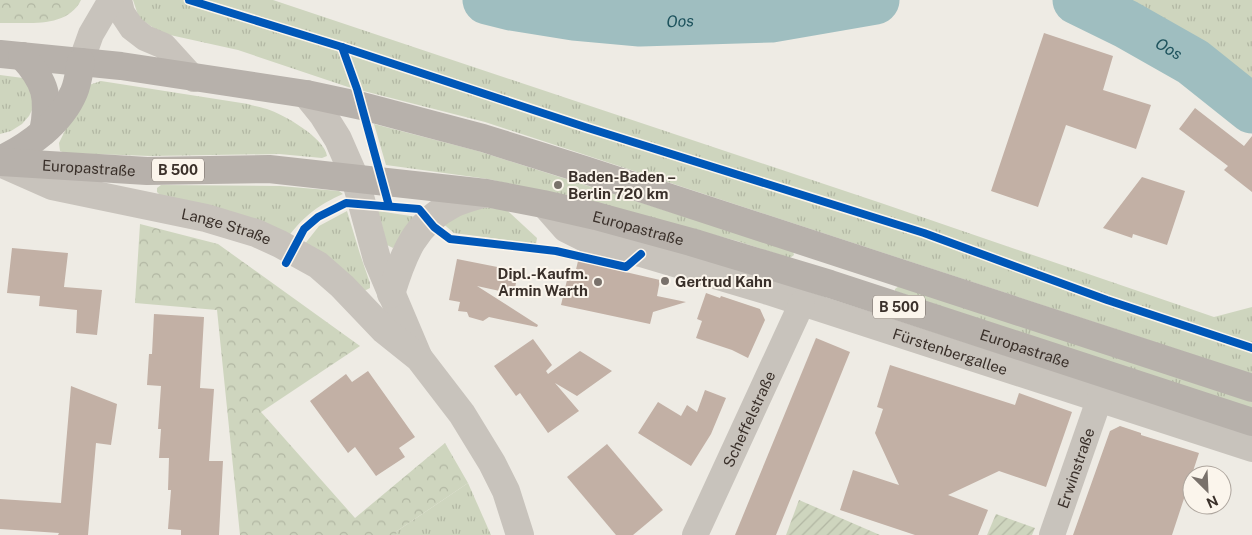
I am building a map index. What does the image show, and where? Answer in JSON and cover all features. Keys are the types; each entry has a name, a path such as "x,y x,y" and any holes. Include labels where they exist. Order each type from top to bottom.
{"main road":[{"name":"B 500","path":"11,55 120,66 306,94 384,112 520,150 1252,388"},
{"path":"11,55 32,68 46,95 47,112 43,132"},
{"path":"0,162 43,132 63,111 74,92 81,62"},
{"name":"Europastraße","path":"0,162 147,171 269,169 486,193 543,204 596,216 691,242 830,284 1252,422"}],"street":[{"path":"81,62 91,34 111,0"},
{"path":"119,0 122,14 132,28 145,38 164,46 194,78"},
{"name":"Lange Straße","path":"306,94 338,139 355,178 368,230 391,294 419,358"},
{"name":"Lange Straße","path":"0,162 52,186 206,218 256,233 318,265 342,286 384,330 419,358 462,414 492,463 506,491 520,535"},
{"path":"391,294 404,255 417,232 429,220 453,204 486,193"},
{"name":"Fürstenbergallee","path":"543,204 565,229 591,242 641,254 802,303 1252,449"},
{"name":"Scheffelstraße","path":"695,535 802,303"},
{"name":"Erwinstraße","path":"1052,535 1099,400"}],"green space":[{"path":"0,0 81,0 75,9 66,16 56,20 34,23 0,23"},
{"path":"133,0 273,0 881,203 1214,317 1252,307 1252,374 485,122 348,87 238,50 161,33 139,18"},
{"path":"559,0 723,0 578,4"},
{"path":"1098,0 1252,0 1252,91 1128,10"},
{"path":"0,75 23,78 29,84 34,106 22,124 11,131 0,134"},
{"path":"101,81 248,104 267,109 292,121 311,135 325,149 327,156 322,158 279,154 150,156 65,153 60,151 59,143 85,89 89,85"},
{"path":"374,124 478,151 793,251 794,255 790,258 737,241 599,204 488,179 386,165"},
{"path":"161,185 280,186 339,191 343,194 312,211 288,237 161,196 157,192 157,188"},
{"path":"483,207 506,210 537,238 536,244 454,233 441,222"},
{"path":"347,211 370,283 370,288 364,291 304,245 319,226"},
{"path":"378,211 417,217 393,248 387,245"},
{"path":"140,224 218,244 360,346 261,412 355,518 445,443 468,483 397,531 396,535 240,535 217,310 135,303"},
{"path":"899,286 1252,402 1252,409 895,291"},
{"path":"468,483 491,535 396,535 397,531"},
{"path":"799,500 880,535 786,535"},
{"path":"996,514 1035,528 1032,535 987,535"}],"building":[{"path":"1044,33 1113,56 1103,90 1151,105 1136,149 1066,125 1038,207 991,191"},
{"path":"1195,108 1244,146 1252,136 1252,192 1224,170 1228,166 1179,129"},
{"path":"1142,177 1185,191 1167,245 1133,234 1132,238 1103,228"},
{"path":"12,248 68,253 64,287 102,290 97,335 76,333 77,310 39,306 40,296 7,293"},
{"path":"457,259 518,271 514,294 477,286 538,325 537,327 489,317 483,321 469,317 467,312 458,311 460,302 449,300"},
{"path":"578,261 660,280 657,296 686,302 653,312 650,324 561,305 568,276 574,278"},
{"path":"706,293 760,309 765,320 748,358 732,350 696,338 702,321 697,319"},
{"path":"154,314 204,317 200,388 214,389 209,461 223,461 219,535 181,535 181,530 168,529 171,490 168,490 169,458 159,458 161,429 158,429 161,386 147,385 149,354 152,354"},
{"path":"816,338 850,352 776,535 735,535"},
{"path":"533,339 552,365 546,371 548,374 580,351 612,371 577,396 555,383 579,411 548,433 520,393 516,396 494,366"},
{"path":"890,365 1015,405 1019,393 1072,412 1046,487 999,471 948,495 988,510 978,535 915,535 840,510 853,470 899,485 875,433 883,409 877,407"},
{"path":"368,371 415,437 399,448 405,457 376,476 355,447 348,453 310,401 346,374 352,382"},
{"path":"71,386 117,404 111,445 96,443 88,535 58,535 59,533 0,529 0,499 61,503"},
{"path":"705,390 726,398 711,434 691,466 638,433 658,402 681,416 687,405 697,412"},
{"path":"1120,426 1141,433 1141,435 1199,453 1195,465 1182,465 1182,505 1172,535 1073,535 1110,431"},
{"path":"607,444 663,510 633,535 616,535 567,477"}],"waterway":[{"name":"Oos","path":"487,0 511,6 574,16 640,22 771,18 875,0"},
{"name":"Oos","path":"1077,0 1126,24 1193,62 1252,109"}],"cycle path":[{"path":"189,0 924,233 1107,300 1252,348"},
{"path":"342,47 357,89 389,206"},
{"path":"286,263 304,229 318,217 346,203 419,209 434,227 450,239 556,251 626,267 641,254"}],"place":[{"name":"Baden-Baden – Berlin 720 km","path":"558,185"},
{"name":"Gertrud Kahn","path":"665,281"},
{"name":"Dipl.-Kaufm. Armin Warth","path":"598,282"}]}
